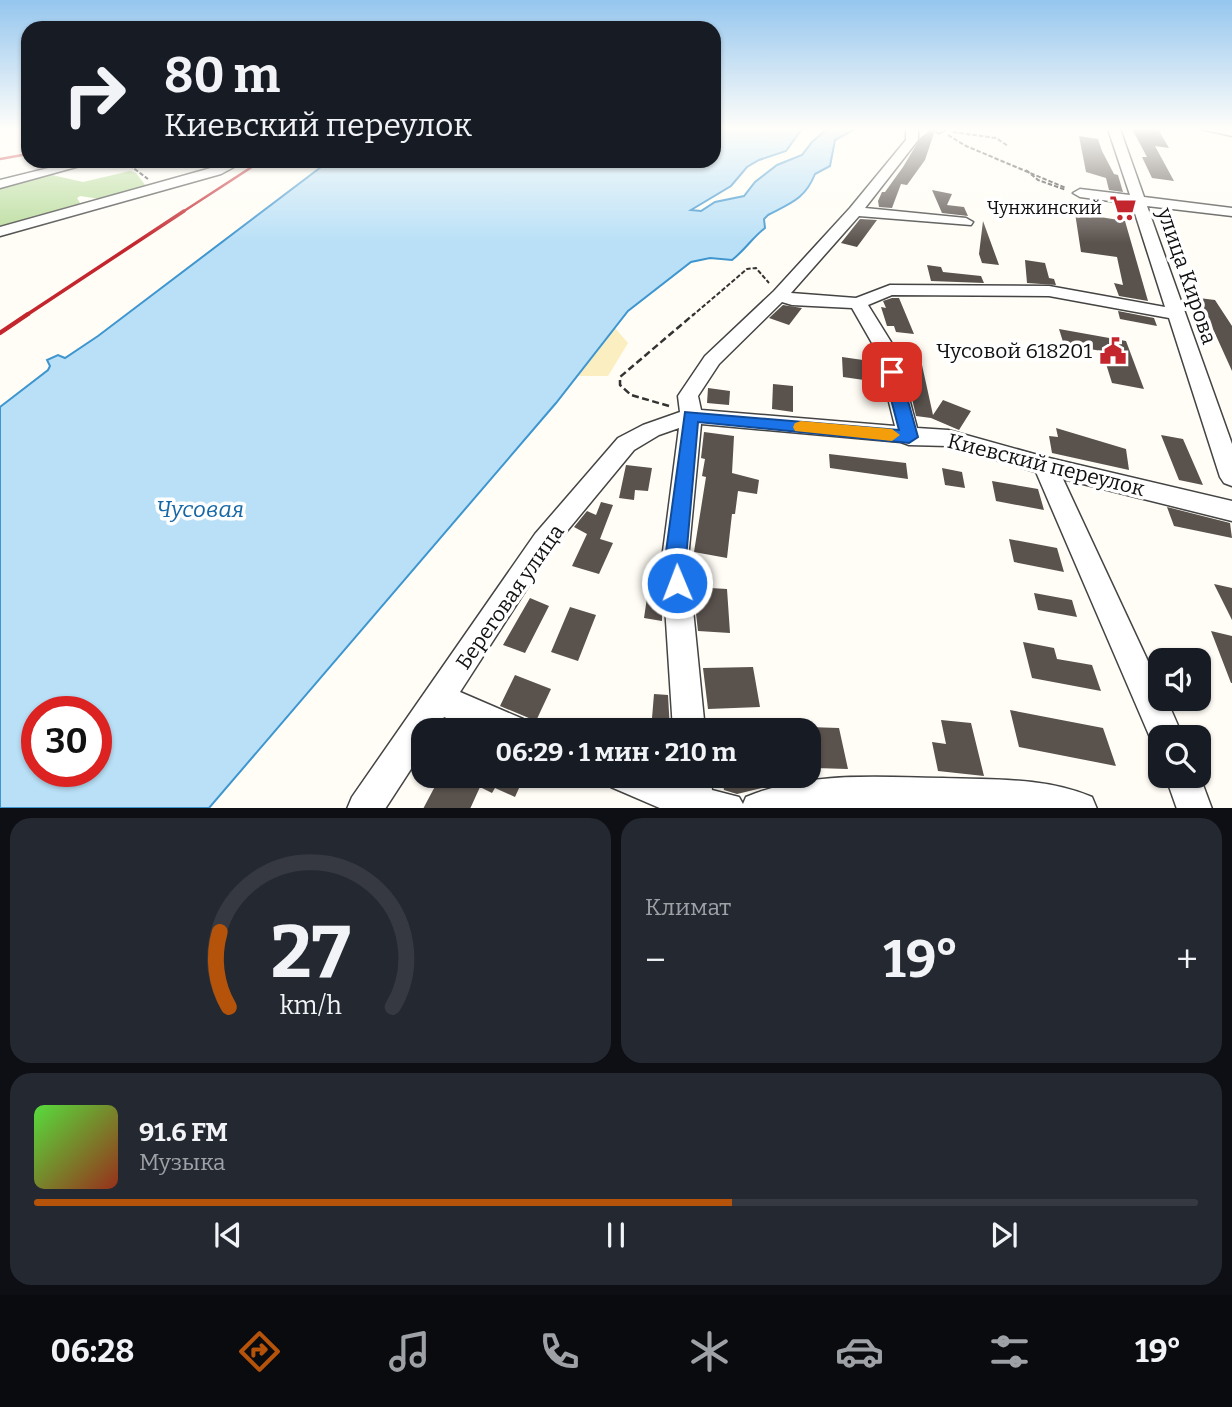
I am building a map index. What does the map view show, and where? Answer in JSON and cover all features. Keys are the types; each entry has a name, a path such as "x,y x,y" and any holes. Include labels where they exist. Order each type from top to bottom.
{"street":[{"path":"689,718 676,559 691,416 688,396 712,360 780,295 891,167"},
{"name":"улица Кирова","path":"1126,167 1232,477"},
{"path":"0,184 64,168"},
{"path":"0,232 223,168"},
{"path":"1080,193 1232,212"},
{"path":"855,211 966,222"},
{"path":"780,295 792,300 858,303 890,290 1049,291 1177,314"},
{"path":"858,303 886,350 909,437"},
{"name":"Киевский переулок","path":"691,416 909,437 948,438 1045,466 1232,511"},
{"name":"Береговая улица","path":"364,808 544,541 626,444 651,430 691,416"},
{"path":"1045,466 1162,725"},
{"path":"439,699 484,718"},
{"path":"666,788 703,799"},
{"path":"1187,788 1195,808"},
{"path":"758,808 808,798 865,794 1037,798 1080,808"}],"path":[{"path":"1020,167 1049,186 1080,193"},
{"path":"133,168 159,187"},
{"path":"691,416 631,395 620,385 620,377 747,269 756,268 780,295"}],"green space":[{"path":"130,171 136,173 146,186 100,199 80,196 77,198 80,203 70,209 0,230 0,187 52,175 83,182"}],"sand":[{"path":"615,328 628,343 608,376 578,376"}],"water":[{"name":"Чусовая","path":"748,167 731,186 691,210 701,211 715,202 744,196 755,182 775,167 829,167 815,174 802,195 768,215 764,219 765,228 732,260 710,258 691,262 628,311 556,403 209,808 0,808 0,407 48,370 50,366 47,360 58,355 65,358 320,168"}],"building":[{"path":"903,167 920,167 907,185 901,184 892,208 879,207 878,201 882,192 885,192"},
{"path":"1085,167 1110,167 1114,174 1118,175 1123,192 1109,190 1106,178 1086,172"},
{"path":"1147,167 1166,167 1174,181 1152,178"},
{"path":"932,190 952,194 947,205 964,207 968,216 942,213"},
{"path":"1075,213 1125,221 1148,301 1119,296 1114,283 1123,285 1117,257 1081,252"},
{"path":"860,219 877,220 857,247 841,243"},
{"path":"983,221 999,265 982,263 979,254"},
{"path":"1025,260 1045,263 1049,278 1054,279 1056,285 1027,283"},
{"path":"927,265 941,267 943,272 981,276 984,283 931,281"},
{"path":"899,298 914,334 896,332 894,326 887,326 881,307 886,308 883,301"},
{"path":"1199,298 1215,300 1232,326 1232,371"},
{"path":"783,305 802,308 789,325 769,318"},
{"path":"1118,311 1154,318 1157,326 1120,319"},
{"path":"1059,329 1126,341 1144,389 1112,383 1102,351 1064,345"},
{"path":"842,357 863,360 864,380 843,377"},
{"path":"904,363 922,365 933,415 943,400 971,411 959,430 931,418 916,416"},
{"path":"773,384 793,386 793,412 772,409"},
{"path":"708,388 730,391 729,405 707,403"},
{"path":"1056,428 1126,449 1129,470 1052,453 1049,436 1058,437"},
{"path":"704,432 734,436 732,473 759,480 757,494 738,491 735,514 732,514 727,558 694,552 706,477 702,476 705,459 701,458"},
{"path":"1161,435 1183,439 1203,485 1179,480"},
{"path":"829,454 906,463 908,479 830,468"},
{"path":"626,465 652,468 648,491 635,490 634,500 619,498"},
{"path":"942,468 962,472 965,488 945,485"},
{"path":"992,481 1038,489 1044,510 996,501"},
{"path":"601,502 613,505 600,539 613,543 599,574 572,566 587,534 574,527 587,511 596,515"},
{"path":"1167,507 1230,523 1232,538 1174,526"},
{"path":"1009,539 1057,548 1064,572 1014,562"},
{"path":"1214,584 1232,588 1232,620"},
{"path":"693,587 727,589 730,633 698,631"},
{"path":"648,591 662,592 662,621 644,618"},
{"path":"1034,593 1072,600 1077,617 1038,610"},
{"path":"530,598 549,606 525,653 503,645"},
{"path":"570,607 596,615 578,661 551,652"},
{"path":"1211,631 1232,636 1232,683 1231,683"},
{"path":"1023,642 1054,648 1057,659 1092,665 1101,691 1032,678"},
{"path":"753,667 760,707 708,709 703,668"},
{"path":"515,675 551,689 537,718 529,718 500,706"},
{"path":"654,694 668,695 669,718 652,718"},
{"path":"1010,710 1103,728 1116,766 1019,747"},
{"path":"941,720 971,723 984,776 938,771 932,742 946,744"},
{"path":"821,727 839,728 848,769 821,768"},
{"path":"434,788 480,788 470,808 424,808"},
{"path":"482,788 495,788 492,793"},
{"path":"495,788 519,788 515,797"},
{"path":"724,788 762,788 737,794"}],"railway":[{"path":"181,213 250,168"},
{"path":"27,315 184,211"},
{"path":"0,333 27,315"}],"slow traffic":[{"path":"801,427 892,435"}],"place":[{"name":"Чунжинский","path":"1123,208"},
{"name":"Чусовой 618201","path":"1113,351"}],"route":[{"path":"677,583 676,559 691,416 909,437 892,372"}]}
